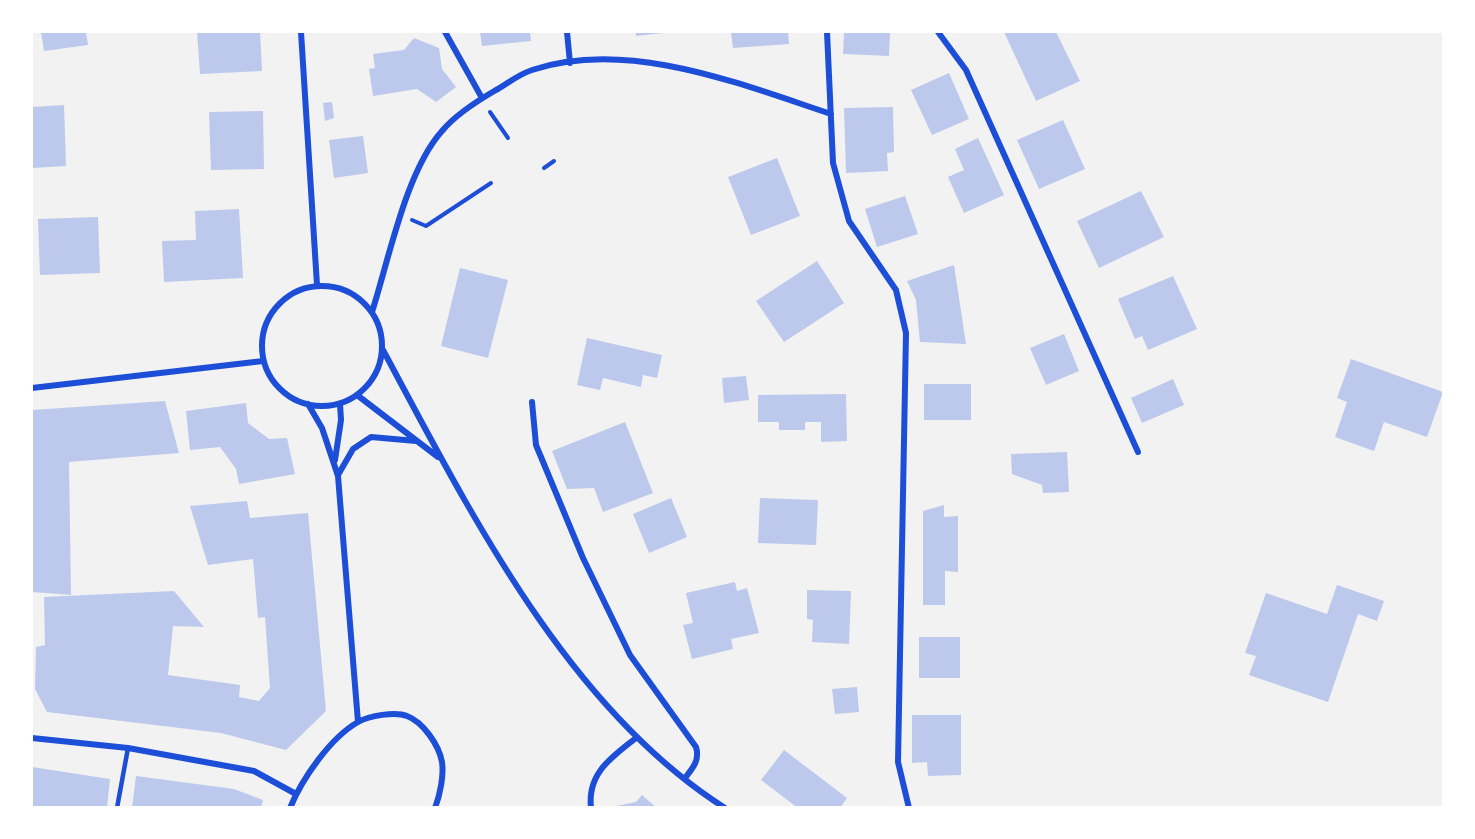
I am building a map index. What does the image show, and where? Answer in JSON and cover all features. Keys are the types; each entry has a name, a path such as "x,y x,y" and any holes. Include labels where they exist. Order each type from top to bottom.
{"street":[{"path":"301,32 317,285"},
{"path":"445,32 482,98"},
{"path":"567,32 570,63"},
{"path":"827,32 832,163 849,221 896,290 906,333 898,762 909,807"},
{"path":"938,32 966,70 1138,452"},
{"path":"372,312 400,215 419,170 441,131 482,98 531,70 603,57 662,64 738,83 831,114"},
{"path":"317,285 348,291 372,312 381,330 382,350 379,367 370,383 357,395 340,404 321,406 308,404 284,393 271,379 263,361 263,335 272,310 285,298 300,289 317,285"},
{"path":"382,350 441,460 533,611 595,692 636,738 725,807"},
{"path":"32,388 263,361"},
{"path":"357,395 441,460"},
{"path":"532,402 536,445 583,558 630,655 696,747 698,754 695,764 685,778"},
{"path":"308,404 322,428 335,460 338,476 358,722"},
{"path":"335,460 341,420 340,404"},
{"path":"338,476 353,449 371,436 419,441"},
{"path":"290,807 303,780 338,738 358,722 382,715 407,715 430,734 442,762 435,807"},
{"path":"32,738 128,748 254,771 296,794"},
{"path":"591,807 589,792 602,766 636,738"}],"lane":[{"path":"117,807 128,748"}],"path":[{"path":"482,98 508,138"},
{"path":"544,168 554,161"},
{"path":"426,226 491,183"}],"building":[{"path":"41,32 86,32 88,45 44,51"},
{"path":"197,32 260,32 262,71 200,74"},
{"path":"480,32 530,32 531,41 482,46"},
{"path":"636,32 664,32 664,33 636,36"},
{"path":"731,32 788,32 789,44 733,48"},
{"path":"844,32 890,32 889,56 843,54"},
{"path":"1004,32 1056,32 1080,81 1036,101"},
{"path":"414,38 439,48 442,69 456,87 436,102 417,89 373,96 369,69 375,68 373,54 404,50"},
{"path":"949,73 969,119 932,135 911,90"},
{"path":"332,102 334,118 325,121 323,103"},
{"path":"64,105 66,166 32,168 32,107"},
{"path":"893,107 894,152 887,153 888,171 846,173 844,108"},
{"path":"263,111 264,169 211,170 209,112"},
{"path":"1063,120 1085,169 1039,189 1017,140"},
{"path":"363,136 368,173 334,178 329,140"},
{"path":"978,138 1004,195 964,213 948,177 964,170 955,149"},
{"path":"777,158 800,216 751,235 728,177"},
{"path":"1141,191 1164,237 1099,268 1077,221"},
{"path":"905,196 918,234 877,247 865,209"},
{"path":"239,209 243,278 164,282 162,241 196,240 195,211"},
{"path":"98,217 100,273 40,275 38,219"},
{"path":"817,261 844,303 784,342 756,301"},
{"path":"954,265 966,344 920,342 916,300 907,281"},
{"path":"460,268 508,280 488,358 441,346"},
{"path":"1173,276 1197,329 1148,350 1142,336 1135,339 1118,299"},
{"path":"1064,334 1079,371 1046,385 1030,348"},
{"path":"587,338 662,355 657,378 643,375 641,387 603,378 600,390 577,385"},
{"path":"1351,359 1443,392 1427,437 1384,422 1374,451 1335,437 1347,402 1337,398"},
{"path":"746,376 749,400 724,403 722,378"},
{"path":"1173,379 1184,405 1142,423 1131,398"},
{"path":"924,384 971,384 971,420 924,420"},
{"path":"846,394 847,441 821,442 821,422 805,422 805,430 779,430 779,422 758,422 758,395"},
{"path":"165,401 179,453 69,462 71,595 32,592 32,410"},
{"path":"246,403 248,423 269,439 287,438 295,474 239,484 236,469 220,447 190,450 186,411"},
{"path":"625,422 653,493 603,512 594,488 567,489 552,451"},
{"path":"1067,452 1069,492 1043,493 1042,485 1012,474 1011,454"},
{"path":"671,498 687,537 649,553 633,514"},
{"path":"760,498 818,500 816,545 758,543"},
{"path":"247,501 250,518 308,513 326,711 286,750 221,733 47,712 35,689 36,647 45,645 44,597 174,591 204,627 173,626 168,675 240,685 239,697 259,701 270,688 265,617 258,618 253,559 208,565 190,506"},
{"path":"944,505 944,517 958,516 958,572 945,571 945,605 923,605 923,511"},
{"path":"735,582 737,591 747,588 759,633 731,639 733,649 692,659 683,625 693,623 686,593"},
{"path":"1337,585 1384,601 1377,621 1358,614 1328,702 1249,675 1256,656 1245,653 1266,593 1327,614"},
{"path":"807,590 851,591 849,644 812,642 813,620 807,619"},
{"path":"919,637 960,637 960,678 919,678"},
{"path":"857,687 859,712 835,714 832,689"},
{"path":"912,715 961,715 961,775 928,776 927,762 912,763"},
{"path":"784,750 847,798 840,808 798,808 761,780"},
{"path":"32,767 110,779 107,808 32,808"},
{"path":"136,776 234,789 263,800 261,808 132,808"},
{"path":"642,795 657,808 607,808 636,802"}]}
